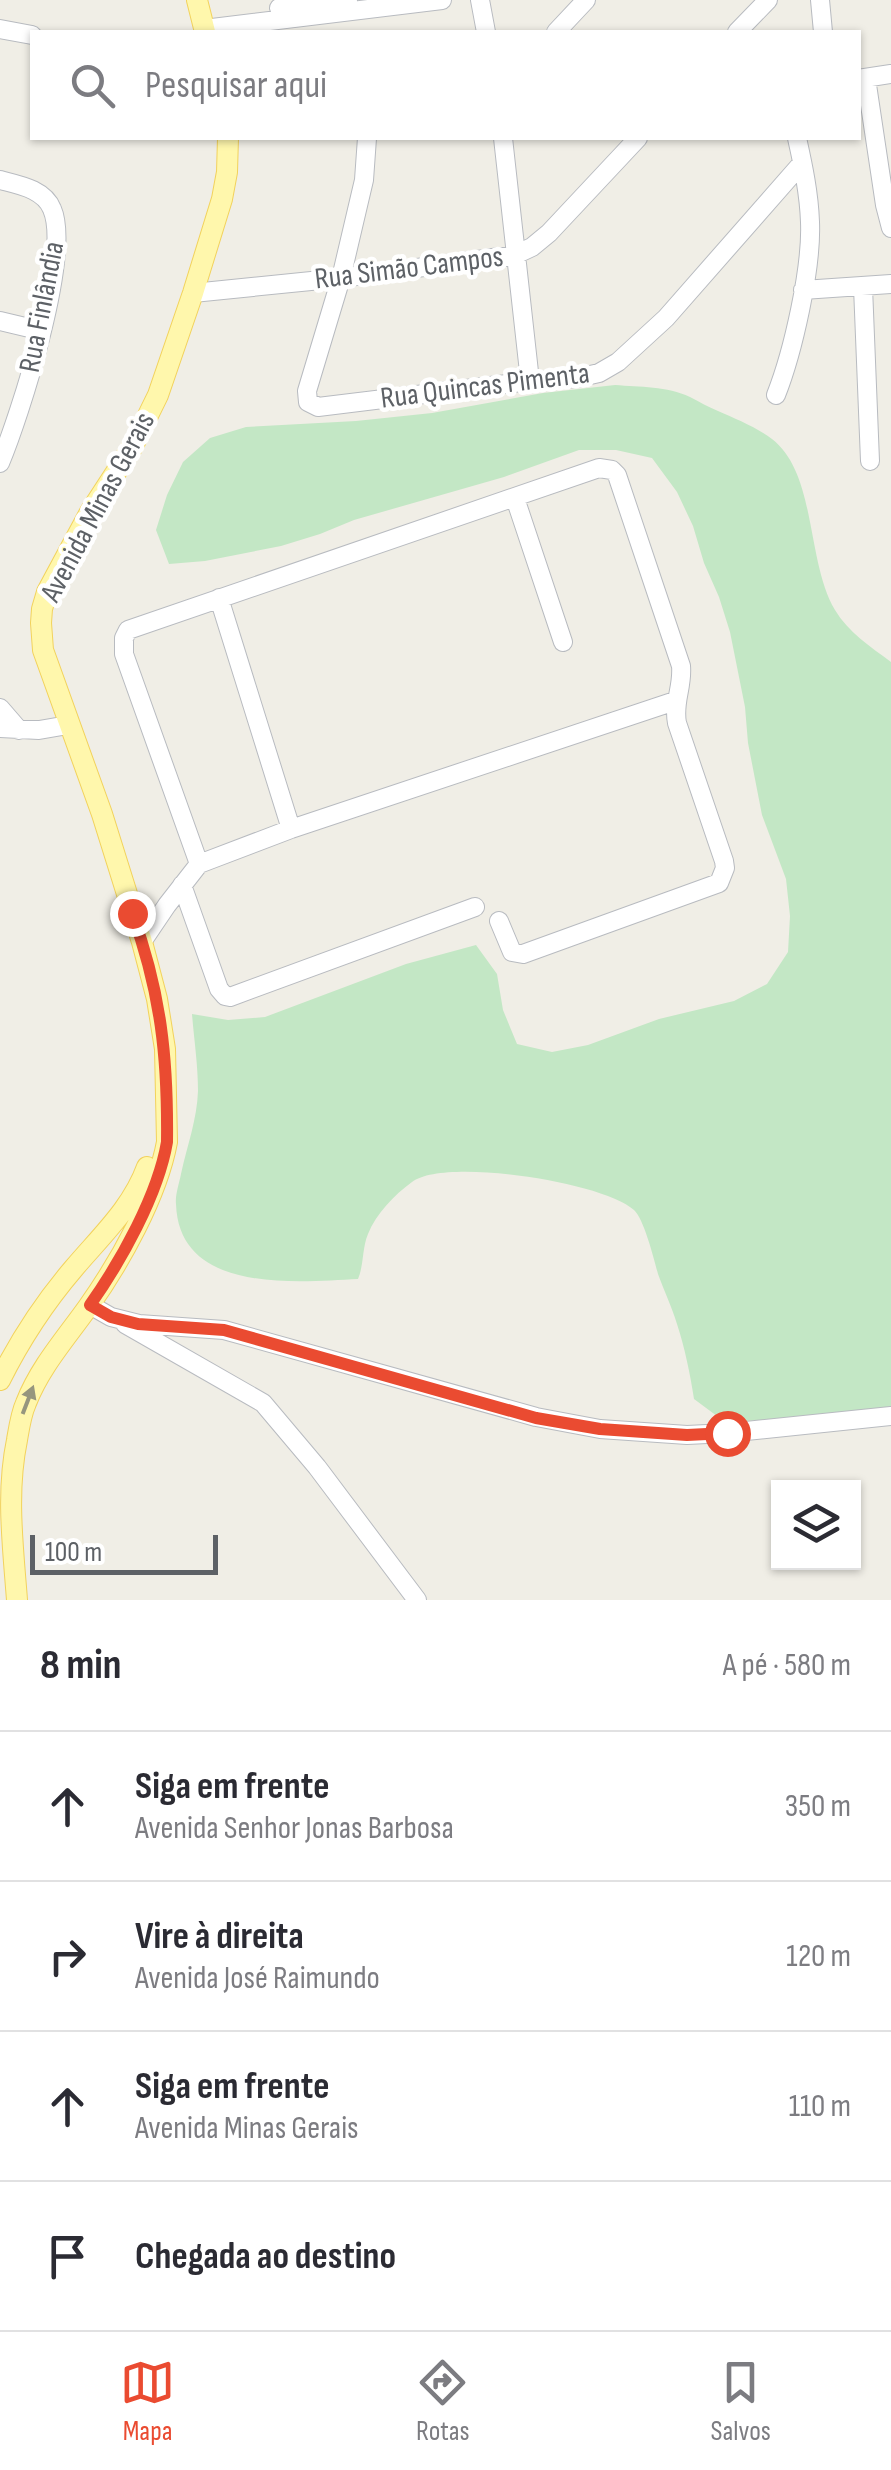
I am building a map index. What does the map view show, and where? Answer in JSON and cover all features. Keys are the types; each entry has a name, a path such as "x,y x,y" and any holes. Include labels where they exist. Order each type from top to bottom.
{"main road":[{"name":"Avenida Minas Gerais","path":"168,1108 157,1000 102,814 43,650 42,609 47,592 90,512 146,422 158,395 222,199 228,140"},
{"path":"0,1380 21,1338 134,1193 168,1108"},
{"path":"17,1600 10,1472 24,1407 43,1367 95,1298 128,1243 164,1156 168,1108"},
{"path":"72,1270 89,1276 95,1298"},
{"path":"38,1315 50,1328 67,1336"}],"street":[{"path":"202,20 344,12 442,0"},
{"path":"480,0 486,30"},
{"path":"558,30 586,0"},
{"path":"739,30 768,0"},
{"path":"820,0 823,30"},
{"path":"0,29 30,35"},
{"path":"891,74 862,78 891,228"},
{"path":"342,278 364,180 367,140"},
{"path":"503,140 530,381"},
{"name":"Rua Simão Campos","path":"193,294 515,255 549,233 636,140"},
{"path":"776,395 787,367 803,290 810,222 797,140"},
{"name":"Rua Quincas Pimenta","path":"342,278 307,391 308,402 318,407 577,378 618,362 666,318 802,163"},
{"name":"Rua Finlândia","path":"0,180 38,192 53,210 56,228 56,252 42,331 8,423 0,462"},
{"path":"803,290 891,284"},
{"path":"863,286 870,460"},
{"path":"0,320 42,331"},
{"path":"198,864 124,654 128,630 599,468 612,470 617,474 680,666 682,681 675,701 677,722 725,868 719,883 524,954 512,952 499,920"},
{"path":"515,498 564,642"},
{"path":"219,598 291,828"},
{"path":"142,942 198,864 291,828 675,701"},
{"path":"0,708 9,729 39,730 68,725"},
{"path":"182,885 220,990 230,997 475,907"},
{"path":"95,1298 111,1317 262,1403 317,1467 417,1600"},
{"path":"111,1317 138,1324 224,1330 536,1418 600,1429 687,1435 891,1416"}],"green space":[{"path":"615,385 681,393 772,439 797,474 819,568 835,610 853,632 891,662 891,1410 725,1422 694,1399 680,1333 638,1215 617,1200 559,1182 488,1172 456,1172 429,1175 412,1182 386,1205 371,1227 358,1279 303,1281 244,1276 218,1268 197,1254 182,1233 176,1197 198,1091 192,1014 228,1020 265,1017 406,964 476,945 497,974 503,1010 517,1044 552,1052 734,1001 767,984 788,952 786,879 762,815 730,632 693,526 677,492 652,458 616,450 579,450 281,546 205,561 169,564 156,530 183,462 210,438 246,427 432,413"}],"route":[{"path":"132,913 157,1000 165,1049 167,1142 128,1243 90,1305 111,1317 138,1324 224,1330 536,1418 600,1429 687,1435 727,1433"}]}
